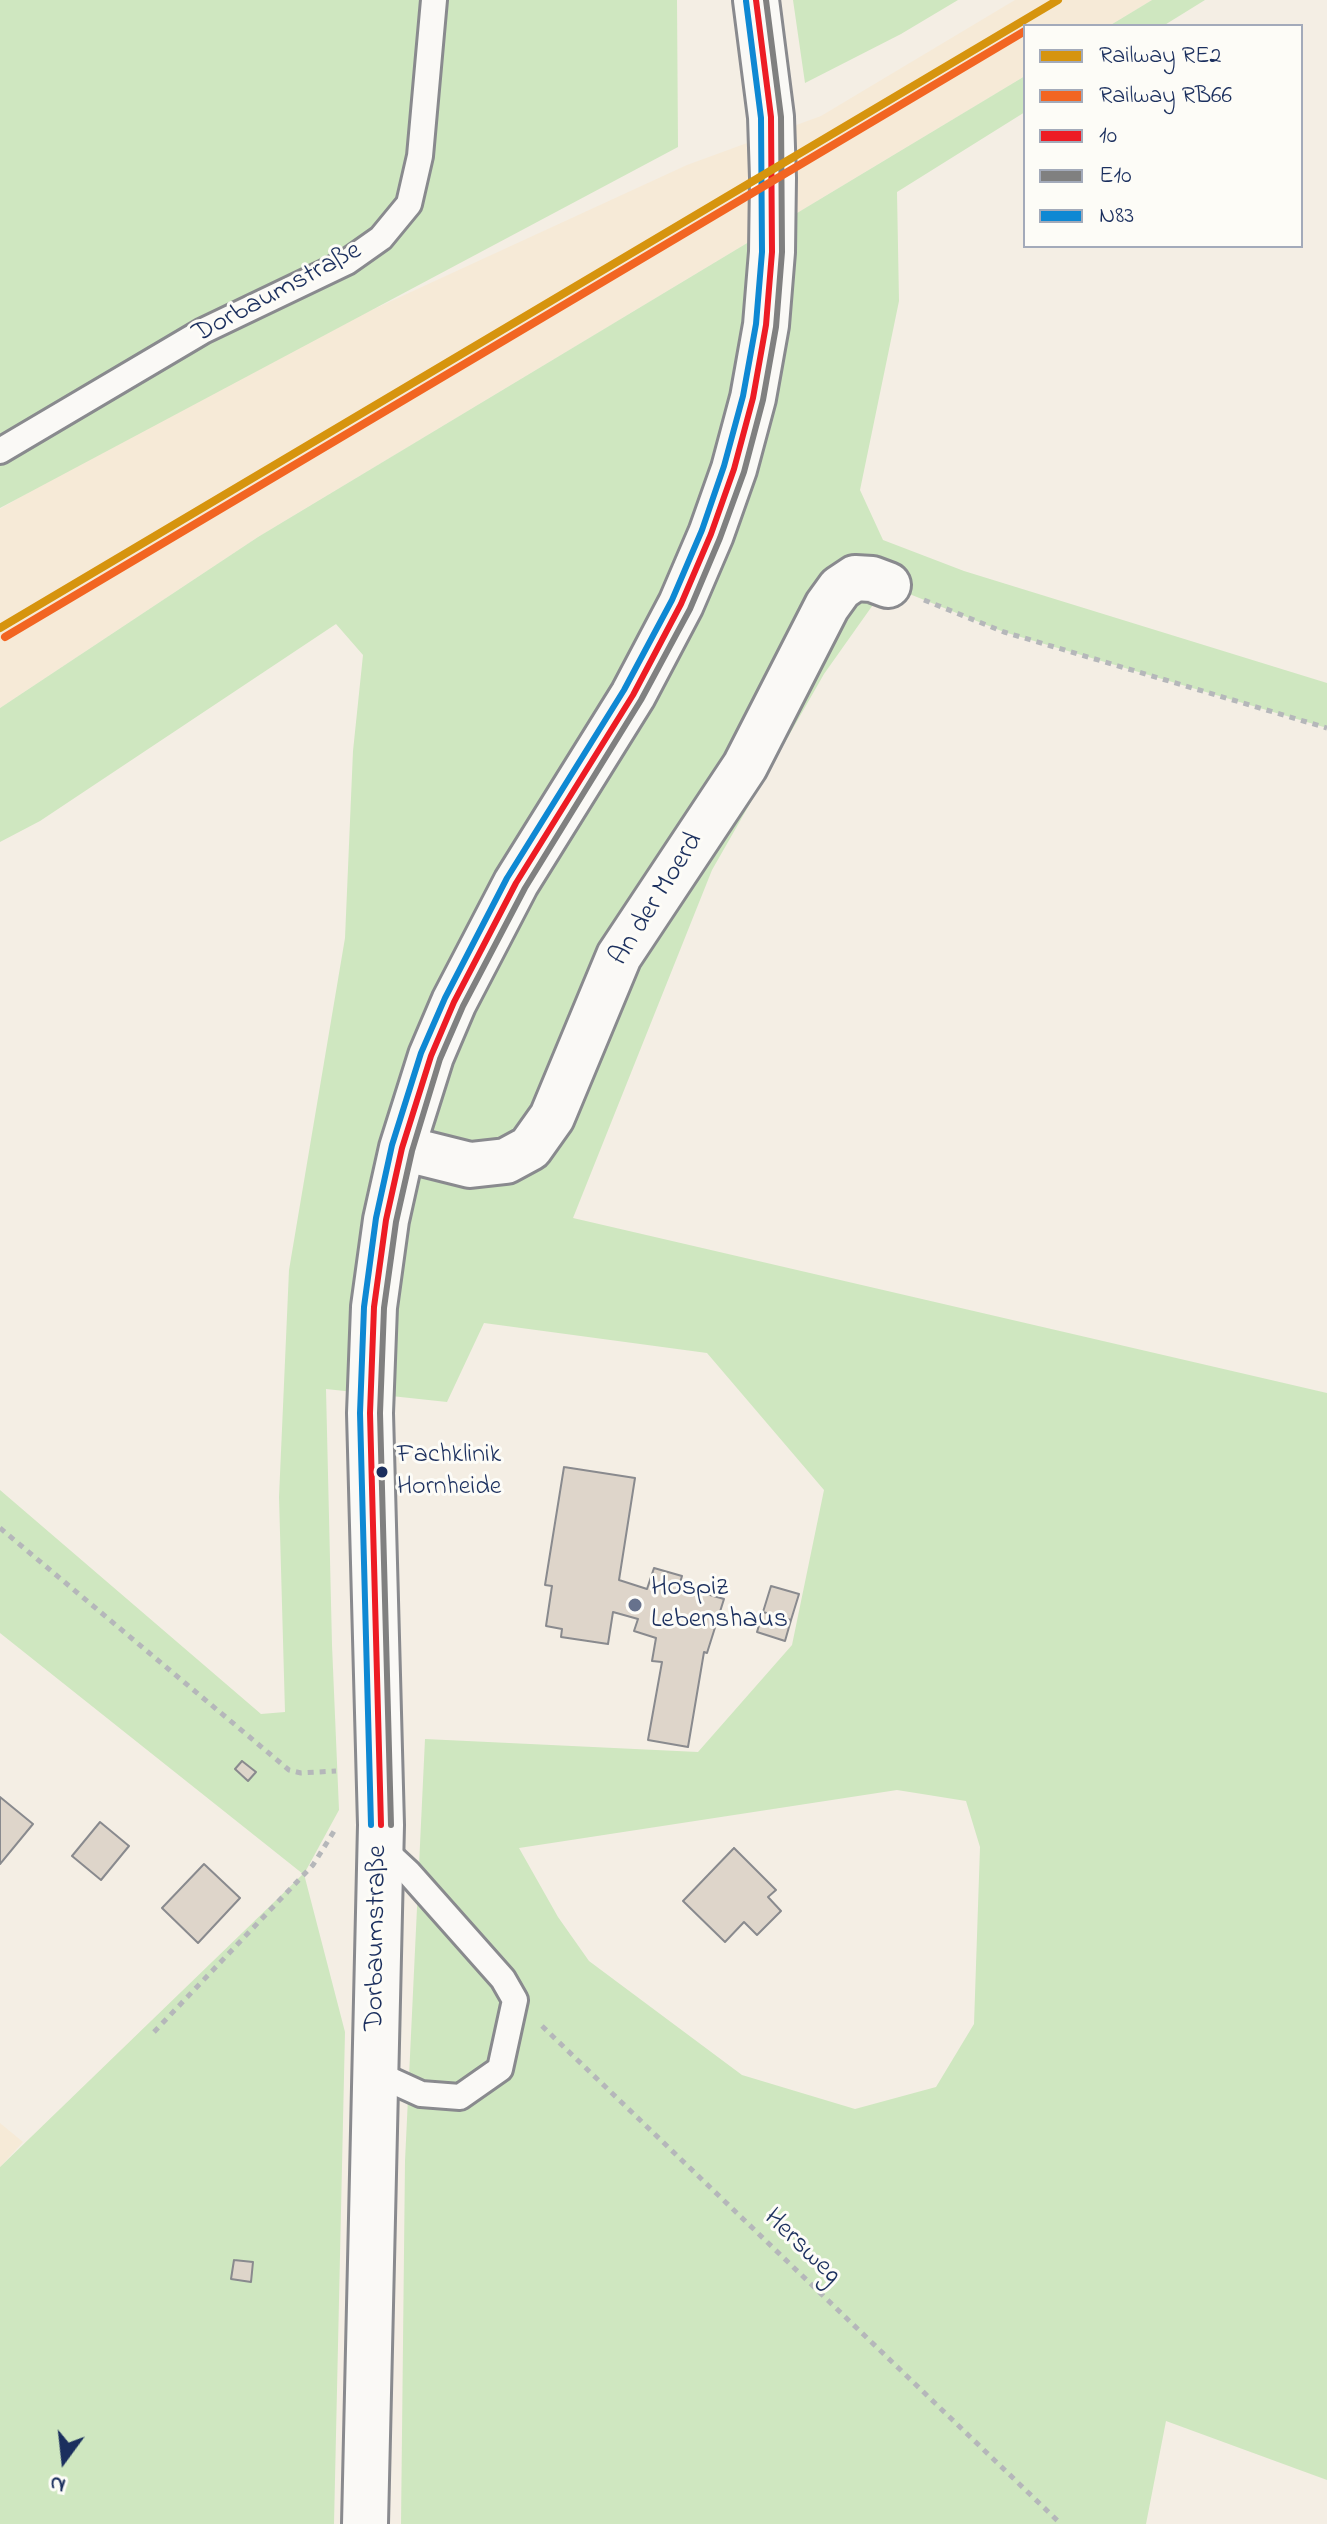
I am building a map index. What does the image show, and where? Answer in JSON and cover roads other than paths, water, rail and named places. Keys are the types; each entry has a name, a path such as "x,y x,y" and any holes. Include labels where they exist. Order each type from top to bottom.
{"street":[{"name":"Dorbaumstraße","path":"365,2524 381,1767 370,1413 374,1307 386,1220 402,1148 431,1056 479,950 516,883 633,695 681,604 734,469 753,398 766,325 772,252 771,117 756,0"},
{"name":"An der Moerd","path":"402,1148 470,1165 506,1161 530,1148 552,1117 619,956 745,766 827,606 840,588 855,578 872,579 888,585"}],"lane":[{"name":"Dorbaumstraße","path":"0,451 203,331 347,262 381,238 409,204 420,156 434,0"},
{"path":"375,2073 421,2094 460,2097 500,2069 515,2000 503,1979 408,1872 380,1846"}],"rail line":[{"name":"RE2","path":"0,628 1058,0"},
{"name":"RB66","path":"5,637 1023,32"}],"place":[{"name":"Fachklinik Hornheide","path":"382,1472"},
{"name":"Hospiz Lebenshaus","path":"635,1605"}]}
